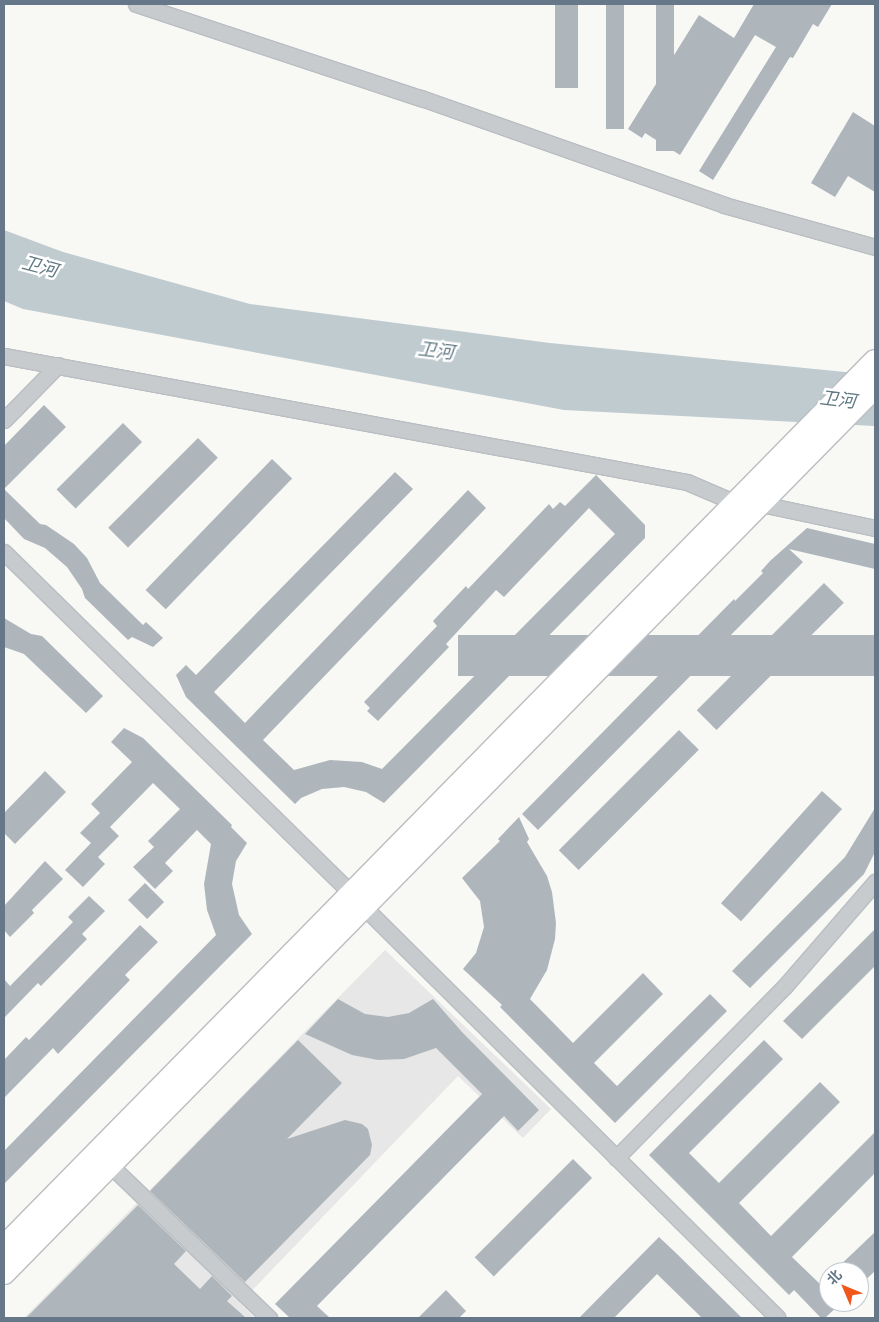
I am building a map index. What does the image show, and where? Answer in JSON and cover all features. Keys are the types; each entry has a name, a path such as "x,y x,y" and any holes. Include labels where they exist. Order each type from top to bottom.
{"main road":[{"path":"4,1273 110,1165 358,900 736,503 760,495 875,361"},
{"path":"4,1247 358,900 760,495 875,387"}],"street":[{"path":"136,4 421,98 724,205 875,247"},
{"path":"4,356 687,482 736,503"},
{"path":"4,420 58,365"},
{"path":"760,495 875,528"},
{"path":"4,552 358,900 778,1318"},
{"path":"616,1158 785,986 875,882"},
{"path":"110,1165 269,1318"}],"shaded area":[{"path":"385,950 551,1109 523,1138 458,1076 240,1303 255,1318 24,1318"}],"water":[{"name":"卫河","path":"4,230 63,252 250,304 550,343 875,375 875,426 564,410 23,309 4,301"}],"building":[{"path":"555,4 578,4 578,88 555,88"},
{"path":"606,4 624,4 624,129 606,129"},
{"path":"656,4 674,4 674,151 656,151"},
{"path":"754,4 832,4 818,27 813,24 793,58 790,57 713,180 699,171 776,47 755,35 680,155 645,133 642,138 628,129 699,15 734,38"},
{"path":"853,112 875,126 875,192 848,176 835,197 811,183"},
{"path":"44,405 66,427 4,489 4,446"},
{"path":"123,423 142,442 76,509 57,489"},
{"path":"198,438 218,458 128,548 108,528"},
{"path":"272,459 292,478 166,609 146,590"},
{"path":"395,472 413,489 214,692 245,723 468,490 486,508 263,740 294,770 330,760 362,762 382,769 615,534 589,508 504,597 496,590 446,644 449,647 378,721 367,711 370,708 364,702 437,626 433,621 466,586 468,589 549,504 553,509 560,502 565,506 596,475 645,525 645,538 384,803 366,792 344,787 322,789 301,798 295,804 186,697 176,675 186,665 196,675"},
{"path":"4,489 40,524 46,525 74,544 87,558 100,583 143,625 146,622 163,638 153,647 132,637 128,640 85,598 82,589 67,567 45,548 24,539 4,518"},
{"path":"807,528 875,544 875,569 789,549 803,562 538,830 522,814 734,599 735,601 763,573 761,571 770,561"},
{"path":"824,583 844,603 717,730 697,710"},
{"path":"4,618 31,634 42,636 103,696 86,713 24,654 4,647"},
{"path":"458,635 875,635 875,676 458,676"},
{"path":"124,728 143,738 232,825 231,827 247,843 236,861 232,884 239,915 252,934 4,1184 4,1151 216,935 207,910 204,884 211,844 197,830 165,863 173,871 155,889 133,867 154,847 148,841 180,809 153,783 110,827 119,836 98,857 105,864 83,887 65,870 91,843 80,833 100,813 91,804 132,762 111,742"},
{"path":"679,730 699,750 579,870 559,850"},
{"path":"45,771 66,792 15,844 4,833 4,813"},
{"path":"822,791 842,809 741,921 721,903"},
{"path":"875,808 875,852 864,874 750,988 732,971 845,857"},
{"path":"519,817 529,839 527,842 547,876 552,892 556,923 555,939 547,970 530,999 573,1043 643,973 663,994 594,1063 617,1086 710,994 727,1011 615,1123 500,1007 502,1005 463,969 476,953 484,927 480,901 462,878 500,841 498,839"},
{"path":"45,861 63,879 32,910 34,913 10,937 4,930 4,906"},
{"path":"145,883 164,902 147,919 128,900"},
{"path":"89,896 105,911 82,934 87,939 41,986 38,983 4,1018 4,979 10,986 73,922 68,917"},
{"path":"140,925 158,942 125,975 130,980 58,1054 53,1048 4,1098 4,1060 26,1037 29,1040"},
{"path":"875,929 875,966 802,1039 783,1021"},
{"path":"338,999 365,1014 388,1017 409,1013 433,999 462,1032 539,1110 518,1131 504,1116 317,1306 330,1318 290,1318 275,1304 482,1094 436,1048 404,1059 378,1060 352,1055 305,1034"},
{"path":"298,1040 342,1083 287,1139 345,1120 362,1124 368,1129 372,1145 370,1155 245,1282 150,1191"},
{"path":"764,1040 783,1059 689,1153 719,1183 820,1082 840,1102 739,1203 771,1236 875,1132 875,1173 792,1257 819,1283 819,1312 831,1312 825,1318 821,1318 794,1290 789,1295 649,1155"},
{"path":"573,1159 592,1178 494,1276 475,1257"},
{"path":"138,1205 186,1251 174,1264 200,1289 212,1276 232,1296 227,1301 246,1318 26,1318"},
{"path":"875,1232 875,1271 869,1277 869,1262 844,1262"},
{"path":"659,1237 742,1318 702,1318 657,1274 614,1318 579,1318"},
{"path":"446,1290 466,1311 459,1318 418,1318"}]}
